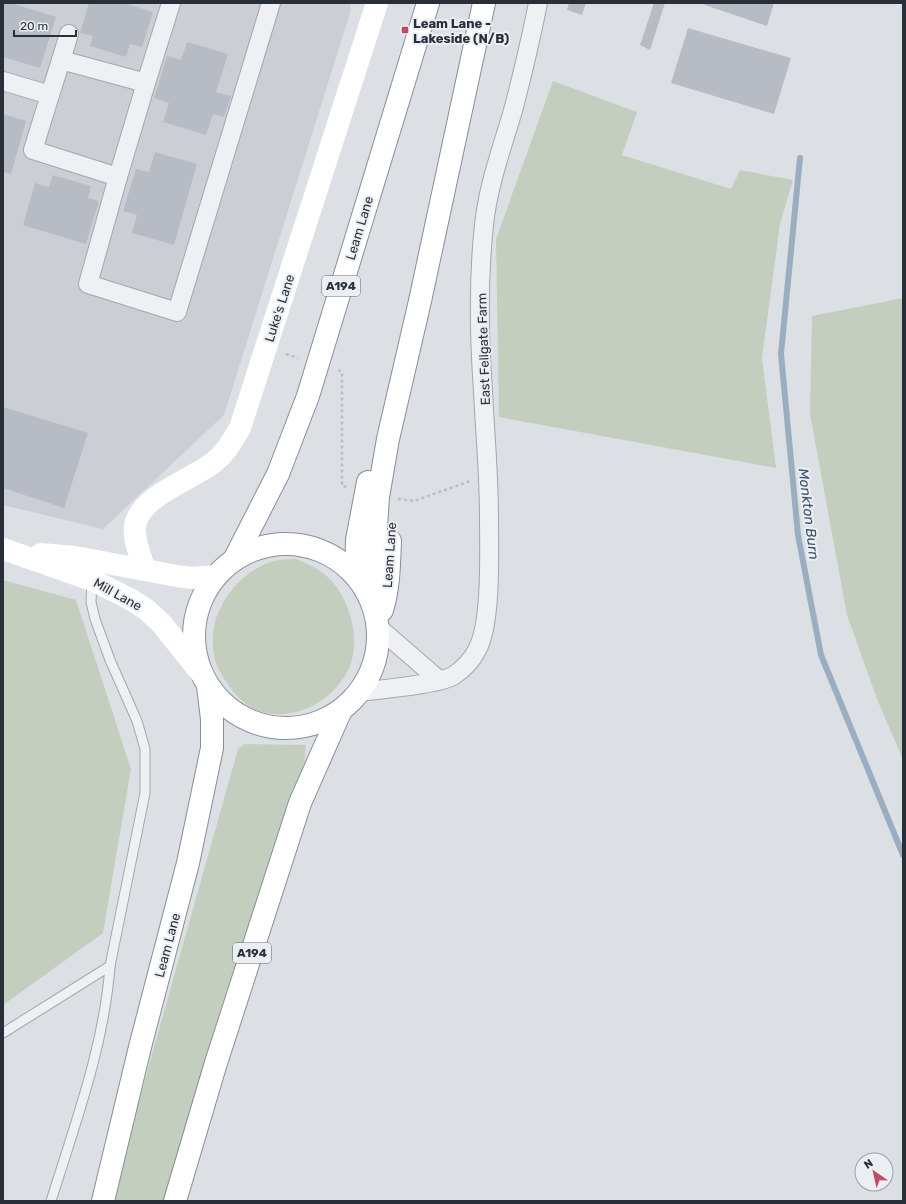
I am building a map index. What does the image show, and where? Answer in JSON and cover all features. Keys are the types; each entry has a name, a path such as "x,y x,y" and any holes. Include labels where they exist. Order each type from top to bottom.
{"main road":[{"name":"Luke's Lane","path":"145,570 137,543 135,526 139,514 149,502 214,462 228,449 240,428 377,3"},
{"name":"Leam Lane","path":"234,560 278,474 308,396 428,3"},
{"name":"Leam Lane","path":"371,599 378,497 388,439 420,301 484,3"},
{"name":"Leam Lane","path":"356,576 357,540 365,493 370,472 388,439"},
{"name":"Leam Lane","path":"378,625 386,597 396,470 388,439"},
{"name":"Leam Lane","path":"103,1201 140,1047 188,863 212,748 212,719 205,680 195,654 194,633 197,613 204,593 216,576 234,560 254,549 276,544 298,544 320,550 340,561 356,576 371,599 378,625 379,645 375,662 369,677 360,692 341,710 326,720 309,727 290,730 272,728 244,719 234,713 219,700 205,680"},
{"name":"Mill Lane","path":"7,550 75,557 192,578 216,576"},
{"name":"Mill Lane","path":"7,550 107,586 147,610 168,630 205,680"},
{"name":"Leam Lane","path":"175,1201 215,1066 300,803 341,710"}],"street":[{"path":"171,3 118,177 88,284 177,312 271,3"},
{"name":"East Fellgate Farm","path":"360,692 439,680 453,676 467,664 477,651 482,640 486,617 489,562 489,474 483,391 480,311 484,224 494,174 522,79 538,3"},
{"path":"69,34 33,150 118,177"},
{"path":"62,60 146,83"},
{"path":"3,81 50,95"},
{"path":"378,625 439,680"}],"lane":[{"path":"51,1201 92,1072 108,988 110,966 145,793 145,748 137,721 110,660 95,619 91,602 92,580"},
{"path":"3,1033 110,966"}],"shaded area":[{"path":"3,3 351,3 350,13 224,415 103,529 3,505"}],"green space":[{"path":"553,81 637,112 622,155 731,189 740,170 793,180 780,224 762,358 776,468 499,417 496,239"},
{"path":"903,298 903,760 877,699 847,615 810,414 812,316"},
{"path":"296,559 322,572 334,584 344,600 354,631 352,661 342,680 333,691 322,700 297,712 269,714 256,710 244,703 225,680 216,663 213,642 214,626 222,604 237,584 246,576 255,569 266,564 278,560"},
{"path":"3,580 76,600 131,769 103,933 3,1005"},
{"path":"245,744 306,745 304,765 223,1002 163,1201 114,1201 133,1122 238,749"}],"building":[{"path":"3,3 11,3 56,17 40,68 3,57"},
{"path":"89,3 124,3 153,12 142,47 130,44 126,57 90,46 93,36 80,33"},
{"path":"569,3 586,3 582,15 567,10"},
{"path":"654,3 665,3 650,50 640,45"},
{"path":"699,3 774,3 767,26"},
{"path":"688,28 791,58 774,114 671,83"},
{"path":"187,42 228,54 216,92 231,96 224,117 213,114 206,135 163,122 169,103 154,98 167,56 181,60"},
{"path":"3,114 26,121 11,174 3,172"},
{"path":"155,152 197,164 174,245 132,233 137,215 123,211 136,169 149,172"},
{"path":"53,175 91,186 88,198 99,201 86,244 23,225 35,183 49,187"},
{"path":"3,407 88,433 64,508 3,488"}],"waterway":[{"name":"Monkton Burn","path":"800,158 781,354 798,535 821,655 903,855"}],"place":[{"name":"Leam Lane - Lakeside (N/B)","path":"405,30"}]}
